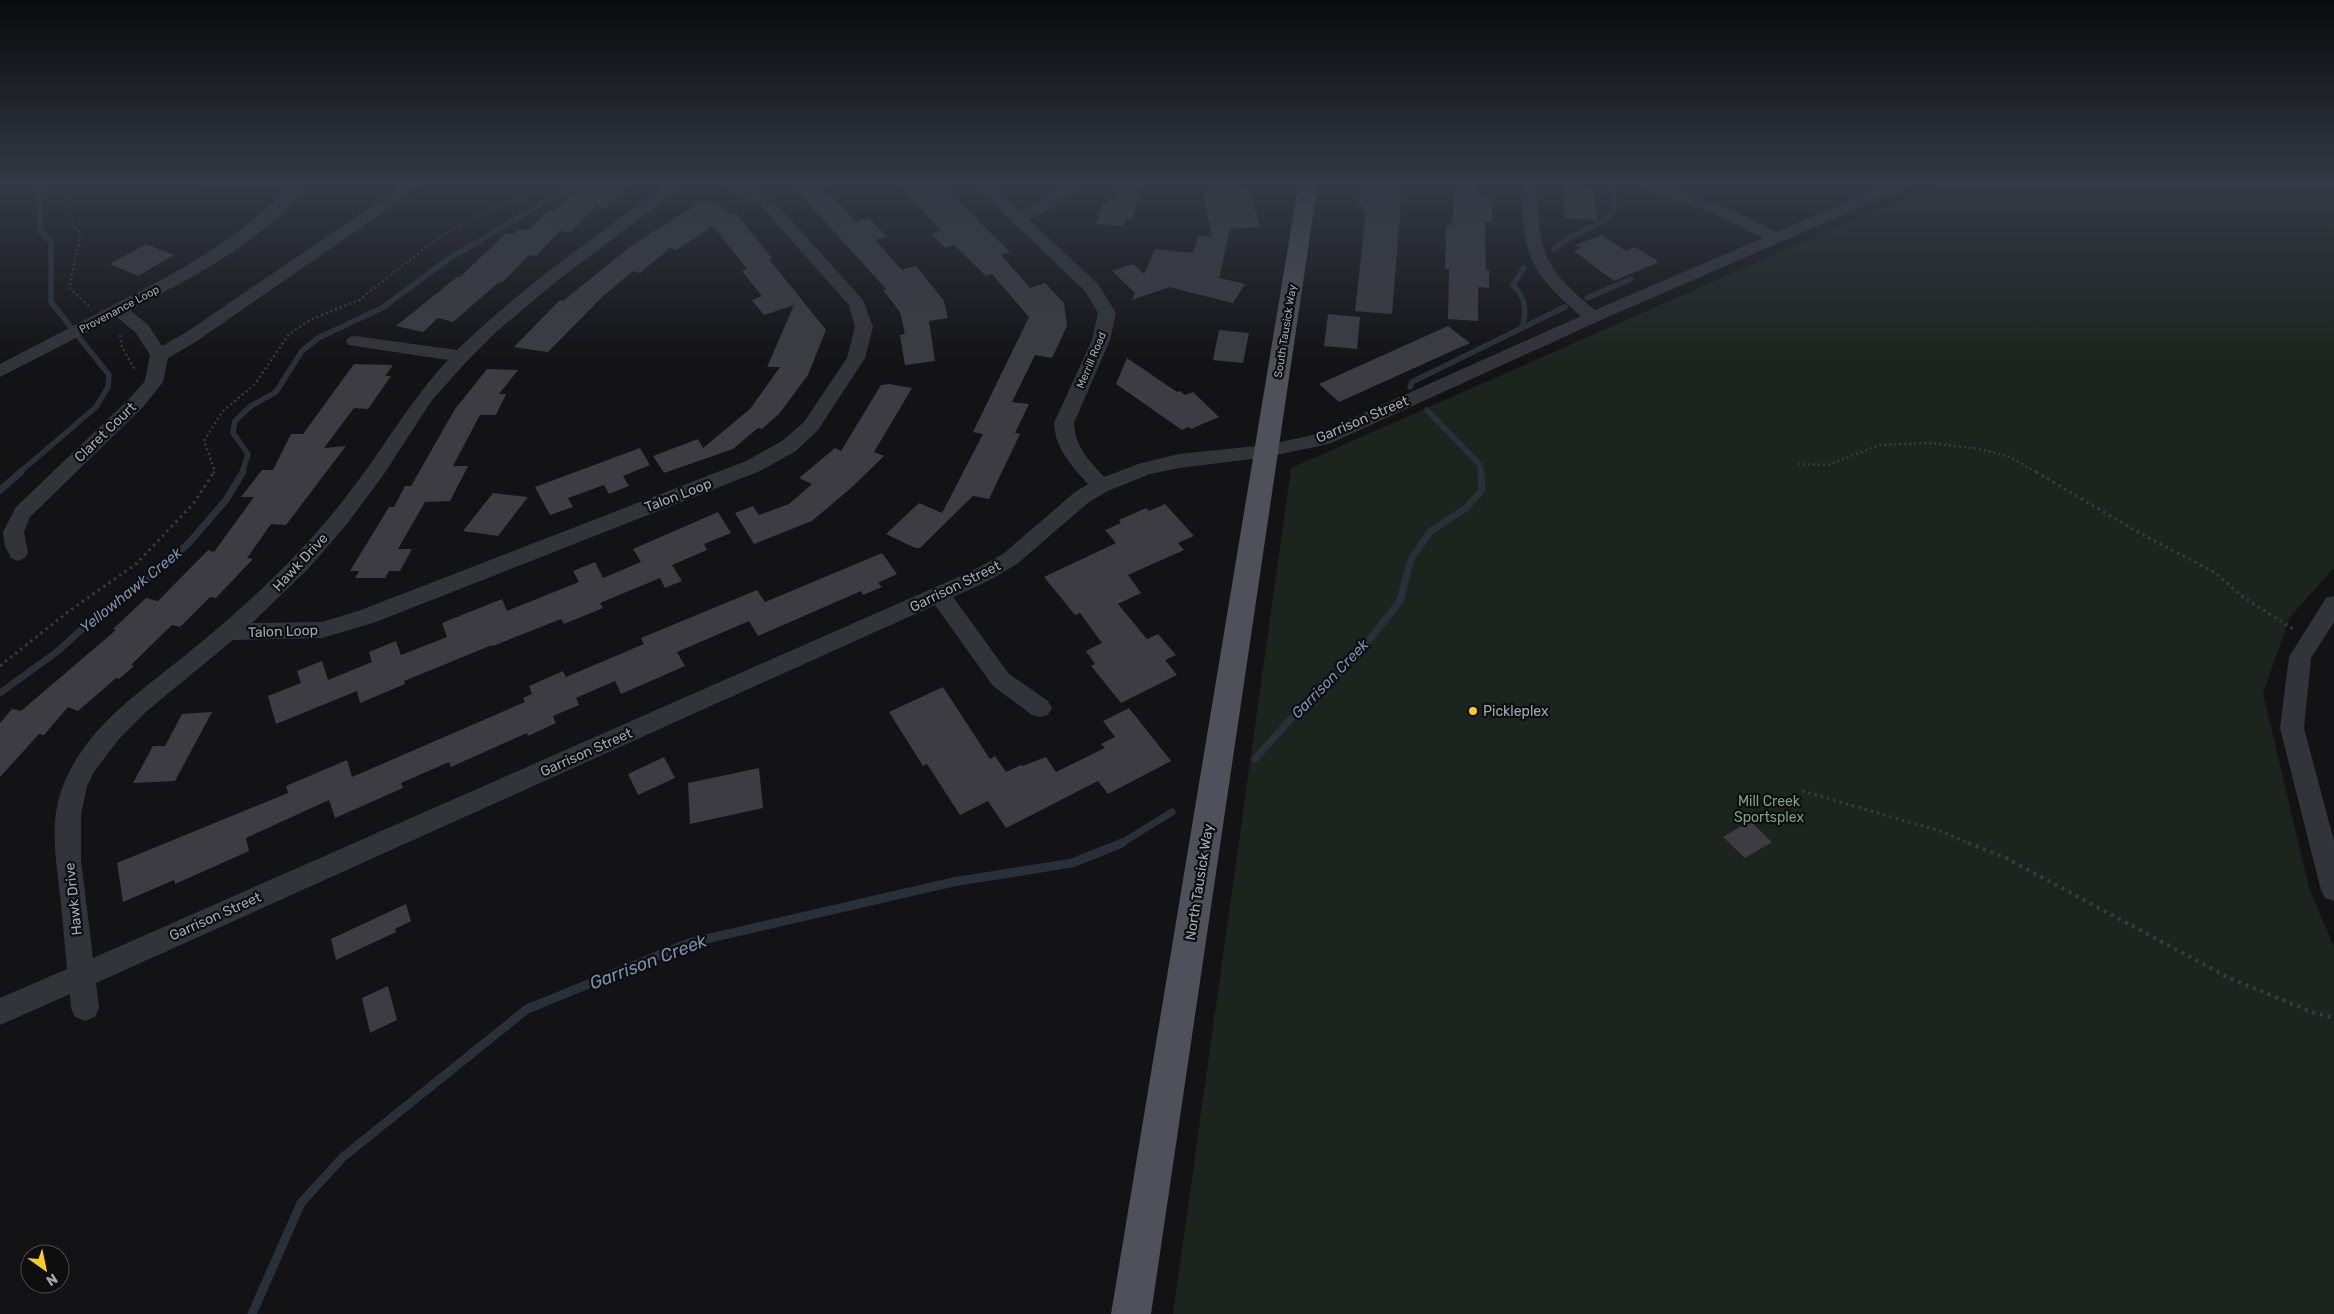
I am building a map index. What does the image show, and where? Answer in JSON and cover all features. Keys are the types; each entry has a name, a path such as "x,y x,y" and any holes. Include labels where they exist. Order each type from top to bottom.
{"main road":[{"name":"South Tausick Way","path":"1267,450 1299,242"},
{"name":"North Tausick Way","path":"1131,1314 1267,450"}],"street":[{"name":"Provenance Loop","path":"0,371 110,314 224,250 234,242"},
{"path":"110,314 135,320 144,329 159,355 329,242"},
{"name":"Hawk Drive","path":"85,1008 66,838 69,805 87,762 103,740 122,720 272,592 334,526 375,472 410,417 461,356 489,328 553,275 598,242"},
{"name":"Talon Loop","path":"227,632 322,630 368,616 753,466 789,446 811,426 856,358 864,327 857,304 802,242"},
{"name":"Merrill Road","path":"1044,242 1092,288 1107,313 1101,340 1064,422 1065,440 1071,450 1102,486"},
{"path":"1534,242 1539,260 1563,290 1593,318"},
{"name":"Garrison Street","path":"0,1012 980,576 1010,559 1082,497 1102,486 1145,470 1179,461 1267,450 1322,438 1767,242"},
{"path":"355,341 461,356"},
{"name":"Claret Court","path":"18,553 12,537 14,525 18,519 136,403 154,382 159,355"},
{"path":"940,595 1001,680 1040,708"},
{"path":"2334,604 2300,658 2292,728 2334,890"}],"path":[{"path":"80,242 69,288 110,314 118,324 122,346 136,372"},
{"path":"0,666 69,611 136,564 193,504 215,471 204,441 222,412 255,384 289,334 310,320 359,300 432,242"},
{"path":"1798,464 1828,465 1880,445 1929,443 1980,449 2010,457 2143,535 2214,572 2243,597 2311,640"},
{"path":"1802,791 1940,831 2006,858 2229,978 2312,1012 2334,1018"}],"green space":[{"name":"Mill Creek Sportsplex","path":"1802,242 2334,242 2334,568 2290,617 2263,693 2309,888 2334,947 2334,1314 1173,1314 1291,468"}],"building":[{"path":"496,242 549,242 536,256 529,255 503,282 499,282 453,322 438,318 423,332 396,326 457,277 460,277"},
{"path":"637,242 688,242 676,250 670,248 640,273 633,271 602,297 548,352 514,347 560,300 563,301"},
{"path":"726,242 759,242 772,258 769,259 826,330 808,375 779,414 762,429 758,428 733,449 664,473 653,456 698,439 703,448 750,409 780,367 767,367 794,305 764,315 752,300 762,296 742,271 747,269"},
{"path":"844,242 877,242 902,270 916,266 944,301 948,318 929,321 935,361 905,365 900,335 905,334 900,312 883,290 886,289"},
{"path":"940,242 1000,242 1010,252 1001,255 1030,288 1045,283 1064,303 1067,326 1052,358 1035,355 1012,402 1029,404 1015,433 1020,434 989,499 973,496 920,548 915,548 886,534 919,503 942,513 983,434 973,432 1029,317 992,274 986,276 954,245 946,248"},
{"path":"1196,242 1227,242 1219,278 1245,284 1233,303 1169,287 1132,300 1135,293 1112,271 1133,264 1144,274 1155,249 1193,253"},
{"path":"1363,242 1398,242 1392,314 1355,311"},
{"path":"1446,242 1485,242 1486,270 1489,270 1489,288 1478,287 1478,321 1448,319 1449,269 1445,269"},
{"path":"1583,242 1613,242 1626,251 1635,247 1659,262 1614,281 1574,251 1581,248 1576,245"},
{"path":"146,244 174,255 138,276 110,264"},
{"path":"1328,314 1360,317 1357,349 1324,346"},
{"path":"1448,326 1470,343 1339,402 1319,384"},
{"path":"1219,330 1249,333 1243,363 1213,360"},
{"path":"1127,358 1177,392 1180,391 1185,395 1193,392 1219,417 1191,429 1189,427 1182,430 1116,384"},
{"path":"354,364 393,365 385,376 391,376 368,409 354,408 324,448 346,446 286,525 271,524 247,558 253,559 216,598 210,597 180,627 172,625 131,665 134,666 119,679 116,678 78,711 68,707 44,735 39,734 0,777 0,723 12,709 21,711 116,630 113,629 146,598 158,601 208,550 214,552 254,497 241,497 262,470 273,470 291,434 303,434"},
{"path":"487,369 518,370 499,394 506,394 496,415 480,415 453,466 468,466 450,501 425,502 398,549 412,549 400,571 389,571 385,578 355,578 359,571 350,571 389,507 394,507 405,486 411,486 455,409"},
{"path":"889,384 912,388 874,452 884,456 851,488 812,521 754,544 735,513 753,506 759,515 789,504 812,484 799,478 835,448 841,451 881,385"},
{"path":"640,448 650,465 623,476 629,486 609,494 604,485 568,498 573,507 550,515 535,487"},
{"path":"493,493 528,497 498,536 463,531"},
{"path":"1165,504 1194,536 1178,543 1184,550 1128,575 1141,593 1118,604 1147,639 1158,634 1176,655 1165,660 1177,675 1121,703 1091,666 1095,664 1086,651 1102,643 1080,613 1075,615 1044,577 1116,543 1105,530 1121,523 1119,520 1146,508 1149,511"},
{"path":"718,512 731,533 704,544 707,550 672,565 682,581 665,588 660,578 600,603 603,608 564,624 561,619 492,645 404,681 405,684 360,703 357,691 276,724 268,696 301,683 297,671 322,661 328,680 372,662 369,652 396,641 401,655 447,637 442,623 502,599 507,611 579,582 573,571 595,562 603,578 641,562 633,549"},
{"path":"882,553 897,574 878,583 882,587 863,595 861,591 758,636 749,621 677,652 685,666 621,694 615,681 576,698 579,705 553,716 556,723 528,736 527,733 451,767 449,762 401,783 403,788 335,818 329,800 246,838 249,851 175,884 174,880 123,902 117,863 288,793 286,786 347,760 352,777 525,702 523,698 532,694 529,686 563,671 566,677 644,644 641,638 757,590 765,602"},
{"path":"943,687 990,759 995,756 1006,772 1046,757 1056,772 1105,748 1101,744 1115,737 1103,721 1129,708 1171,761 1108,794 1098,781 1006,828 988,801 960,815 927,764 923,766 889,712"},
{"path":"212,712 175,781 133,783 153,746 165,746 182,714"},
{"path":"664,757 675,778 638,795 628,774"},
{"path":"759,768 763,808 690,824 688,783"},
{"path":"1750,821 1772,842 1745,858 1723,837"},
{"path":"406,904 411,921 395,929 396,932 336,960 331,939"},
{"path":"388,986 397,1020 370,1033 362,998"}],"waterway":[{"name":"Yellowhawk Creek","path":"19,473 96,407 108,387 109,375 51,302 51,242"},
{"name":"Yellowhawk Creek","path":"242,473 248,454 233,433 235,421 251,406 276,392 302,351 318,338 382,308 447,260 477,242"},
{"name":"Garrison Creek","path":"1554,249 1563,242"},
{"name":"Garrison Creek","path":"1522,328 1525,316 1523,300 1513,285 1524,268"},
{"path":"1587,298 1631,279"},
{"path":"1522,328 1565,307"},
{"name":"Garrison Creek","path":"1410,387 1412,382 1522,328"},
{"name":"Garrison Creek","path":"1427,410 1480,465 1481,473"},
{"name":"Yellowhawk Creek","path":"0,490 21,472"},
{"name":"Yellowhawk Creek","path":"0,693 58,651 94,618 140,585 188,544 226,500 243,472"},
{"name":"Garrison Creek","path":"1255,759 1295,714 1355,658 1400,601 1411,559 1431,531 1466,508 1482,490 1481,472"},
{"name":"Garrison Creek","path":"1121,843 1172,812"},
{"name":"Garrison Creek","path":"252,1314 301,1203 343,1157 527,1009 689,943 953,882 1072,863 1121,843"}],"place":[{"name":"Pickleplex","path":"1473,711"}]}
